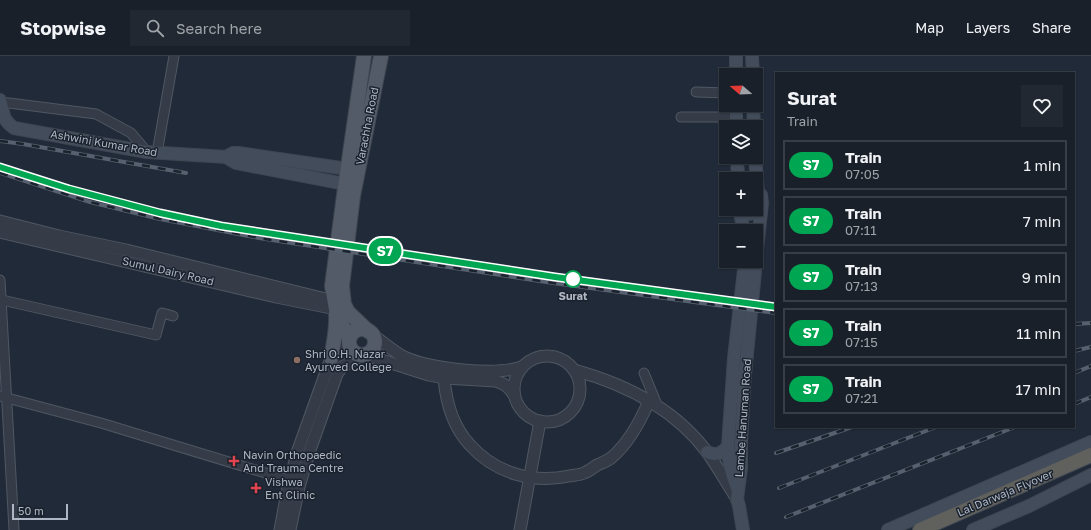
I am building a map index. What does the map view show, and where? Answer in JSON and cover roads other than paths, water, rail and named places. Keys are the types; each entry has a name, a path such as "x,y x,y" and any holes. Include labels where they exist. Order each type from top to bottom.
{"highway":[{"name":"Lal Darwaja Flyover","path":"920,530 1091,455"},
{"name":"Lal Darwaja Flyover","path":"941,530 1091,463"}],"main road":[{"path":"364,56 348,168 349,190 342,286 344,304 348,312 370,332 375,342 372,350 364,355 354,353 351,350 349,342 355,331 364,330 370,332"},
{"name":"Varachha Road","path":"349,190 381,56"},
{"path":"736,56 736,68"},
{"path":"752,56 753,68"},
{"name":"Ashwini Kumar Road","path":"0,101 4,117 8,124 14,128 152,153 226,156 233,153 238,153 348,168"},
{"name":"Ashwini Kumar Road","path":"226,156 236,163 349,190"},
{"path":"331,358 336,324 332,286 349,190"},
{"name":"Lambe Hanuman Road","path":"737,494 728,459 728,446 734,358 744,268"},
{"name":"Lambe Hanuman Road","path":"737,494 741,468 744,385 755,268"},
{"path":"335,305 339,319 350,338"},
{"path":"888,530 1091,442"},
{"path":"707,452 713,455 719,454 728,446"},
{"path":"973,530 1029,506 1091,475"},
{"path":"737,494 743,529"}],"street":[{"path":"152,153 174,56"},
{"path":"696,92 719,93"},
{"path":"0,101 96,114 131,133 152,153"},
{"path":"681,117 736,116"},
{"path":"0,221 59,236 126,250 335,305"},
{"name":"Sumul Dairy Road","path":"0,232 276,297 335,305"},
{"path":"0,280 4,397 14,530"},
{"path":"1,295 156,336 162,313 173,316"},
{"path":"280,530 295,482 310,450 337,374 342,367 364,355 429,375 444,378 496,381 505,383 510,387 517,404 523,412 530,418 540,421 549,422 559,420 574,408 578,399 580,389 574,370 567,363 558,358 549,356 534,359 522,367 505,372 431,366 404,357 370,332"},
{"path":"290,530 298,450 331,358 338,348 350,338"},
{"path":"514,395 516,380 522,367"},
{"path":"574,370 590,374 620,386 653,404 671,416 690,433 707,452 737,494"},
{"path":"644,373 653,404"},
{"path":"444,378 446,396 457,426 470,445 490,462 510,473 530,478 555,479 584,473 610,458 633,434 653,404"},
{"path":"4,397 101,423 295,482"},
{"path":"520,530 540,421"}],"railway":[{"path":"0,141 186,173"},
{"path":"0,173 90,202 160,219 259,238 553,283 775,313"},
{"path":"67,188 160,212"},
{"path":"412,255 691,296"},
{"path":"1075,324 1091,323"},
{"path":"1075,351 1091,347"},
{"path":"1075,373 1091,366"},
{"path":"1075,404 1091,397"},
{"path":"776,453 849,428"},
{"path":"779,488 933,428"},
{"path":"786,517 1012,428"}],"train":[{"name":"S7","path":"0,167 69,189 160,213 221,226 555,277 775,307"}],"place":[{"name":"Surat","path":"573,279"},
{"name":"Shri O.H. Nazar Ayurved College","path":"297,360"},
{"name":"Navin Orthopaedic And Trauma Centre","path":"234,461"},
{"name":"Vishwa Ent Clinic","path":"256,488"}]}
